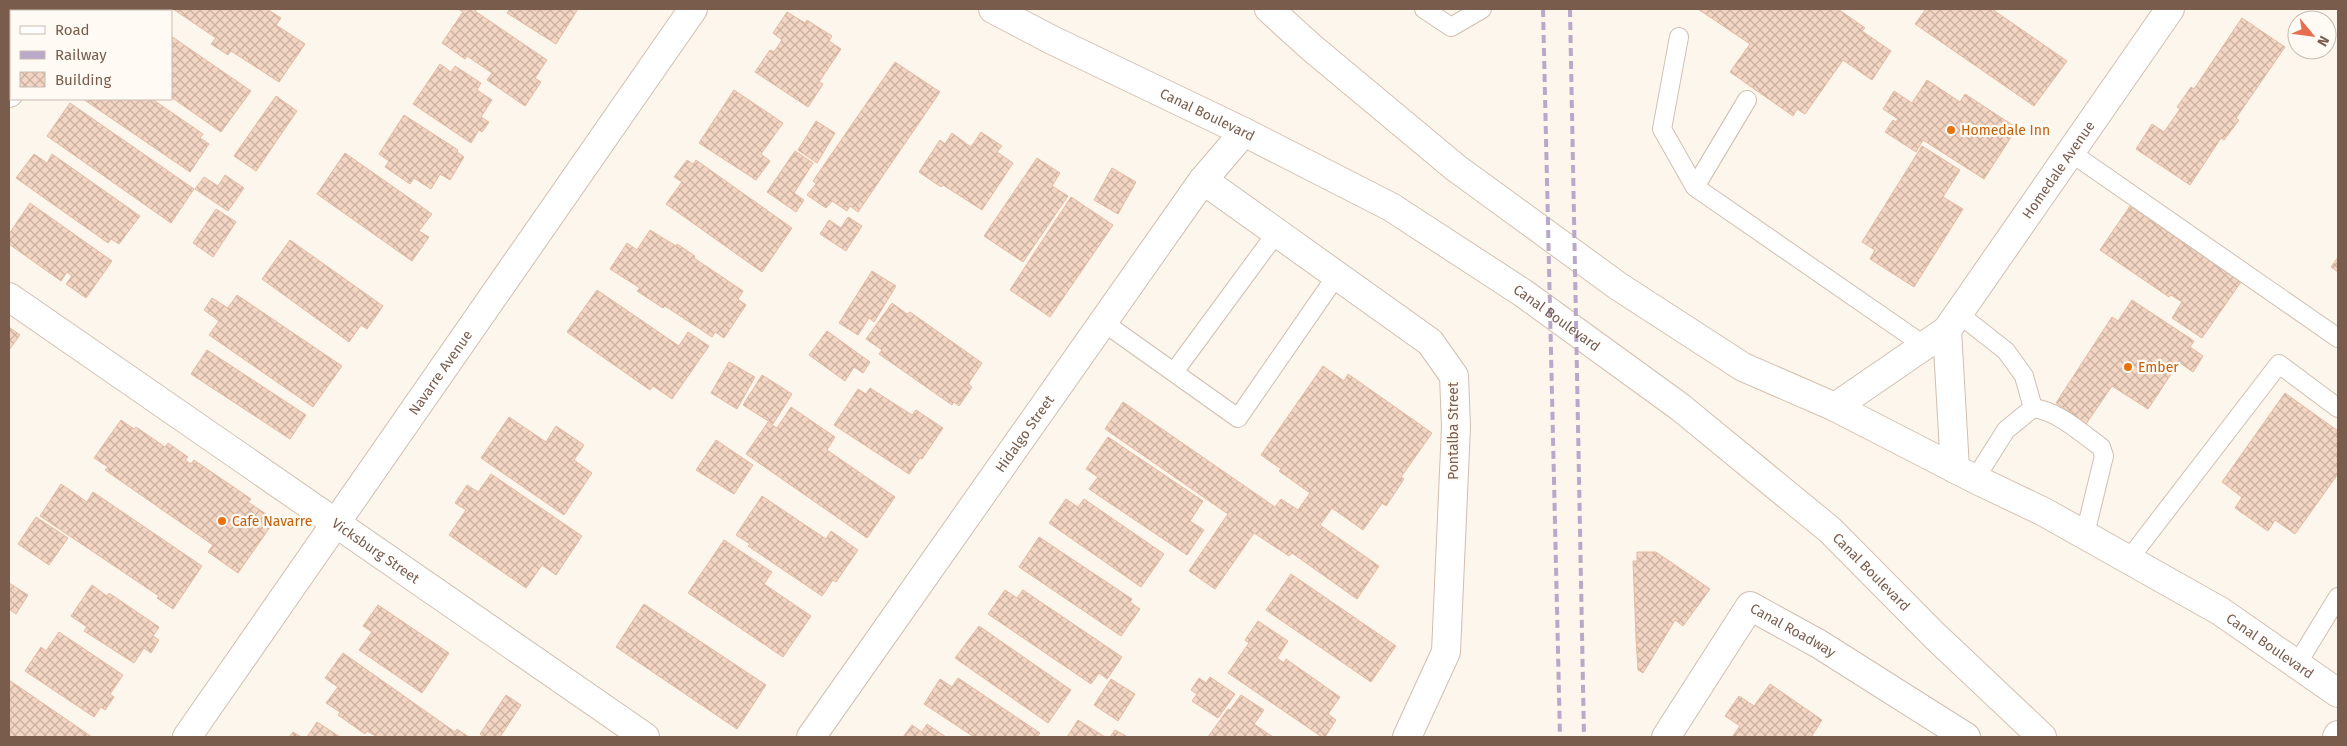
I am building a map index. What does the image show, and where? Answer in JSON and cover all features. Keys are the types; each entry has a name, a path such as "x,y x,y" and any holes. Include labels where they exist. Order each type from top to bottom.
{"street":[{"name":"Navarre Avenue","path":"187,737 693,9"},
{"name":"Canal Boulevard","path":"993,9 1052,40 1244,132 1391,207 1523,293 1680,407 1830,530 1935,636 2042,737"},
{"name":"Canal Boulevard","path":"1269,9 1312,48 1456,168 1618,286 1743,367 1835,407 2085,534 2220,612 2338,693"},
{"name":"Homedale Avenue","path":"1835,407 1925,346 1953,322 2170,9"},
{"name":"Hidalgo Street","path":"811,737 1203,180 1244,132"},
{"name":"Pontalba Street","path":"1203,180 1430,342 1454,376 1456,427 1446,652 1407,737"},
{"name":"Vicksburg Street","path":"9,297 645,737"},
{"path":"1953,322 1965,474"},
{"name":"Canal Roadway","path":"1666,737 1750,606 1819,644 1966,737"}],"lane":[{"path":"1424,9 1450,27 1482,9"},
{"path":"1679,37 1662,129 1695,187 1925,346"},
{"path":"1695,187 1747,100"},
{"path":"2070,152 2338,338"},
{"path":"1174,372 1277,232"},
{"path":"1103,322 1238,418 1337,275"},
{"path":"1953,322 2006,351 2024,376 2033,408"},
{"path":"2129,560 2279,364 2338,408"},
{"path":"1965,474 2006,430 2033,408 2041,409 2056,416 2101,447 2104,456 2085,534"},
{"path":"2297,664 2338,597"}],"building":[{"path":"173,9 267,9 281,18 276,25 305,44 279,82 231,51 228,55 211,44 216,38"},
{"path":"458,9 477,9 475,11 547,60 535,78 541,82 525,106 487,80 492,73 467,56 465,59 442,43 463,12"},
{"path":"510,9 578,9 556,44 507,13"},
{"path":"1698,9 1838,9 1865,28 1862,31 1891,51 1872,80 1843,60 1805,114 1797,109 1793,116 1730,72 1750,44"},
{"path":"1926,9 1992,9 2067,61 2034,106 1915,24"},
{"path":"787,12 805,23 807,20 832,36 829,41 841,49 819,82 823,84 808,107 755,72 770,50 774,52 782,40 773,33"},
{"path":"2242,18 2285,47 2236,118 2239,120 2224,140 2221,138 2190,185 2136,149 2152,124 2164,132 2180,109 2177,107 2191,87 2194,89"},
{"path":"172,37 251,91 221,132 172,98"},
{"path":"895,62 940,92 858,212 850,206 847,211 832,201 826,208 807,195 816,184 813,181"},
{"path":"440,64 451,72 455,66 481,83 477,90 492,100 481,117 489,122 482,132 479,130 471,143 413,104"},
{"name":"Homedale Inn","path":"1927,80 1960,102 1965,94 2017,128 1984,179 1923,140 1916,152 1885,132 1893,120 1896,122 1898,119 1883,109 1894,91 1912,103"},
{"path":"734,90 783,123 761,154 770,161 756,180 699,143"},
{"path":"276,96 297,111 256,171 234,156"},
{"path":"84,100 153,100 203,134 200,138 209,144 190,172"},
{"path":"70,103 194,189 171,223 47,136"},
{"path":"404,115 458,150 457,152 464,157 450,180 440,174 431,189 414,178 410,184 385,167 389,161 379,154"},
{"path":"816,121 835,133 817,163 798,150"},
{"path":"981,132 1002,146 997,152 1013,163 982,210 919,172 940,140 945,144 952,133 971,147"},
{"path":"1922,146 1960,170 1943,197 1963,209 1914,287 1870,259 1875,250 1862,242"},
{"path":"795,151 813,163 794,193 804,200 796,212 767,192"},
{"path":"345,153 432,214 419,231 429,237 412,261 317,194"},
{"path":"34,154 47,163 52,154 140,216 119,244 111,239 108,243 16,178"},
{"path":"1037,158 1060,173 1052,186 1068,196 1023,262 984,236"},
{"path":"687,160 693,164 696,160 792,228 762,272 666,204 682,182 674,177"},
{"path":"1112,168 1136,182 1118,214 1094,200"},
{"path":"225,175 244,188 228,211 195,189 204,177 218,186"},
{"path":"1071,197 1113,225 1050,317 1010,290"},
{"path":"30,203 112,261 86,298 66,284 72,276 67,272 61,281 9,244 9,234"},
{"path":"2130,206 2241,282 2202,338 2172,318 2182,302 2171,295 2169,297 2100,250"},
{"path":"216,209 236,222 213,257 193,243"},
{"path":"848,217 862,226 846,251 820,234 829,220 841,228"},
{"path":"650,230 676,246 677,244 695,256 694,258 743,291 738,299 746,305 724,338 715,332 712,337 665,306 663,308 637,291 640,288 610,269 627,243 637,250"},
{"path":"290,240 383,306 367,329 361,325 349,342 262,279"},
{"path":"2338,257 2338,272 2331,267"},
{"path":"872,271 896,286 874,322 869,318 858,335 839,323"},
{"path":"597,290 679,346 688,332 709,346 672,399 653,386 650,390 567,332"},
{"path":"237,295 342,366 313,407 209,335 219,321 204,310 212,298 228,308"},
{"name":"Ember","path":"2132,300 2194,341 2190,347 2203,356 2193,372 2179,362 2148,409 2112,386 2086,424 2056,403 2112,317 2118,321"},
{"path":"892,303 907,314 910,312 982,363 968,384 972,387 959,406 954,402 952,405 879,354 882,350 866,339"},
{"path":"9,327 20,335 9,350"},
{"path":"827,331 870,362 863,373 854,367 845,381 809,355"},
{"path":"207,350 306,415 290,439 191,374"},
{"path":"729,362 755,377 737,409 711,393"},
{"path":"1323,366 1344,381 1348,374 1432,433 1401,477 1404,479 1386,506 1382,503 1363,530 1332,508 1320,525 1379,566 1357,599 1292,553 1289,556 1254,533 1215,589 1189,571 1228,514 1105,429 1123,402 1275,507 1281,499 1298,510 1310,493 1279,471 1281,469 1261,455"},
{"path":"762,375 792,394 773,424 743,405"},
{"path":"870,388 912,415 916,410 943,428 922,459 920,458 909,474 834,425 858,389 866,394"},
{"path":"2285,393 2338,431 2338,474 2295,534 2275,520 2268,531 2235,508 2242,497 2222,482"},
{"path":"791,407 835,437 827,450 895,497 867,538 746,454 768,422 777,428"},
{"path":"509,417 546,442 556,426 584,445 574,460 592,473 564,515 481,458"},
{"path":"121,420 134,429 136,427 165,447 168,443 188,457 185,460 191,464 194,460 251,499 248,502 275,520 238,573 208,552 213,545 105,470 108,467 94,458"},
{"path":"1108,437 1203,501 1190,521 1204,530 1187,555 1089,489 1098,477 1086,469"},
{"path":"716,440 753,465 734,494 696,470"},
{"path":"491,474 582,536 556,575 542,565 526,588 449,535 466,510 455,503 467,485 478,492"},
{"path":"61,484 87,502 93,492 202,566 173,609 157,598 159,596 40,516"},
{"path":"762,496 826,539 831,531 858,550 836,582 833,580 822,596 748,546 750,544 736,535"},
{"path":"1066,499 1078,507 1084,499 1164,554 1141,587 1049,523"},
{"path":"36,517 68,538 49,565 18,544"},
{"path":"1039,537 1132,599 1130,602 1140,609 1121,636 1019,567"},
{"path":"724,540 772,572 764,584 811,616 783,657 688,593"},
{"path":"1637,552 1656,552 1710,589 1683,626 1675,620 1643,673 1638,670 1636,638 1633,561 1637,561"},
{"path":"1291,574 1396,646 1371,682 1266,610"},
{"path":"9,583 28,595 16,614 9,609"},
{"path":"92,585 107,596 109,593 159,627 153,636 159,640 151,653 144,648 134,663 84,631 87,627 71,616"},
{"path":"1005,590 1017,598 1023,590 1122,657 1107,679 1099,673 1091,684 988,614"},
{"path":"644,604 766,685 737,729 616,647"},
{"path":"378,605 449,653 422,693 359,650 372,632 363,626"},
{"path":"1258,621 1288,641 1277,658 1284,663 1286,659 1340,697 1328,714 1336,720 1325,737 1322,737 1228,673 1249,643 1245,640"},
{"path":"979,626 1071,690 1048,723 955,658"},
{"path":"59,632 123,675 110,694 114,697 105,710 101,707 94,717 25,671 41,647 46,651"},
{"path":"343,653 455,732 457,729 469,737 377,737 367,731 365,734 338,715 340,712 326,703 338,687 325,678"},
{"path":"1210,677 1235,694 1218,718 1192,701 1197,694 1191,690 1199,678 1206,683"},
{"path":"958,678 1040,733 1037,737 974,737 924,704 940,679 952,687"},
{"path":"1111,679 1135,694 1118,721 1094,705"},
{"path":"9,680 92,737 9,737"},
{"path":"1770,684 1822,720 1811,737 1732,737 1740,726 1725,716 1739,696 1754,706"},
{"path":"506,695 521,705 500,737 484,737 480,734"},
{"path":"1241,695 1264,710 1254,724 1273,737 1208,737 1228,709 1230,710"},
{"path":"1078,720 1105,737 1067,737"},
{"path":"317,722 340,737 307,737"},
{"path":"927,724 946,737 903,737 912,725 922,732"},
{"path":"1115,730 1126,736 1110,737"},
{"path":"293,732 301,737 289,737"}],"railway":[{"path":"1543,9 1560,737"},
{"path":"1570,9 1584,737"}],"place":[{"name":"Homedale Inn","path":"1951,130"},
{"name":"Ember","path":"2128,367"},
{"name":"Cafe Navarre","path":"222,521"}]}
